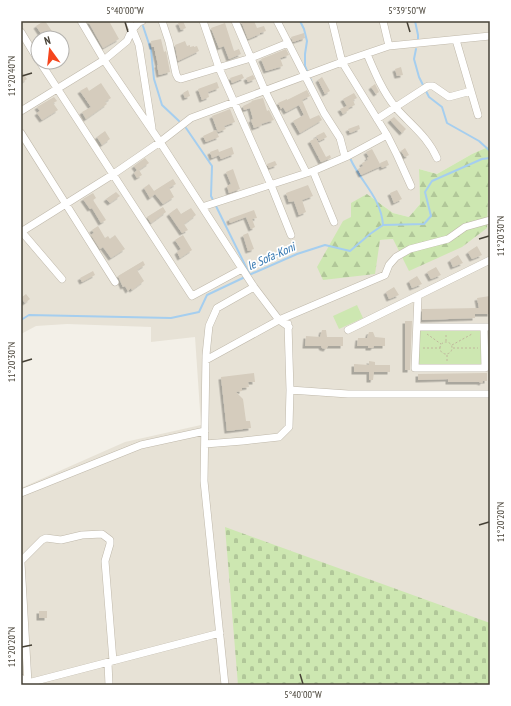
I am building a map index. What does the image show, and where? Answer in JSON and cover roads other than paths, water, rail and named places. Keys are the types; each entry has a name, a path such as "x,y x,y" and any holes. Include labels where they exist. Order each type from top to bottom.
{"street":[{"path":"81,21 104,60 160,142 254,287 279,320 289,327"},
{"path":"128,21 139,45 152,130"},
{"path":"21,111 104,60 127,41 132,30 139,22 142,21"},
{"path":"162,21 178,78 181,80 251,58 288,43"},
{"path":"203,21 219,68 271,185 291,235"},
{"path":"235,21 265,91 334,222"},
{"path":"277,21 288,43 308,75 324,113 340,138 348,156"},
{"path":"332,21 342,62 387,135 411,186"},
{"path":"383,21 389,46"},
{"path":"21,32 30,46"},
{"path":"62,280 21,232 112,175 160,142 191,118 389,46 490,36"},
{"path":"456,40 478,116"},
{"path":"367,54 379,81 396,107 423,135 433,148 437,158"},
{"path":"44,70 192,296 242,269"},
{"path":"377,119 428,86 433,86 448,96 471,91"},
{"path":"21,133 115,282"},
{"path":"202,207 309,172 348,156 387,135"},
{"path":"206,360 279,320 385,275 389,265 396,257 410,249 448,239 465,227 490,220"},
{"path":"348,330 490,260"},
{"path":"225,685 204,481 206,360 209,326 217,308 254,287"},
{"path":"417,327 487,327 484,348 485,368 415,368 418,296"},
{"path":"204,444 243,442 281,436 289,427 290,390 288,316"},
{"path":"290,390 348,394 490,394"},
{"path":"21,494 141,445 205,431"},
{"path":"28,683 21,562 42,540 46,538 61,540 82,535 102,534 110,540 105,561 111,662 110,685"},
{"path":"21,678 28,683 220,634"}],"waterway":[{"path":"300,21 307,41 305,66 312,83"},
{"path":"415,21 418,39"},
{"path":"143,26 151,50 154,79 162,105 179,121"},
{"path":"416,49 414,59 419,77 429,97 442,107 447,123 479,141 490,151 490,158"},
{"path":"186,128 212,166 211,196 250,275"},
{"path":"350,158 354,167 379,206 383,225"},
{"name":"le Sofa-Koni","path":"249,275 297,254 325,245 350,251 383,225 424,224 431,216 425,192 432,181 482,159 490,158"},
{"name":"le Sofa-Koni","path":"21,320 29,315 171,318 199,312 207,295 245,277"}]}
